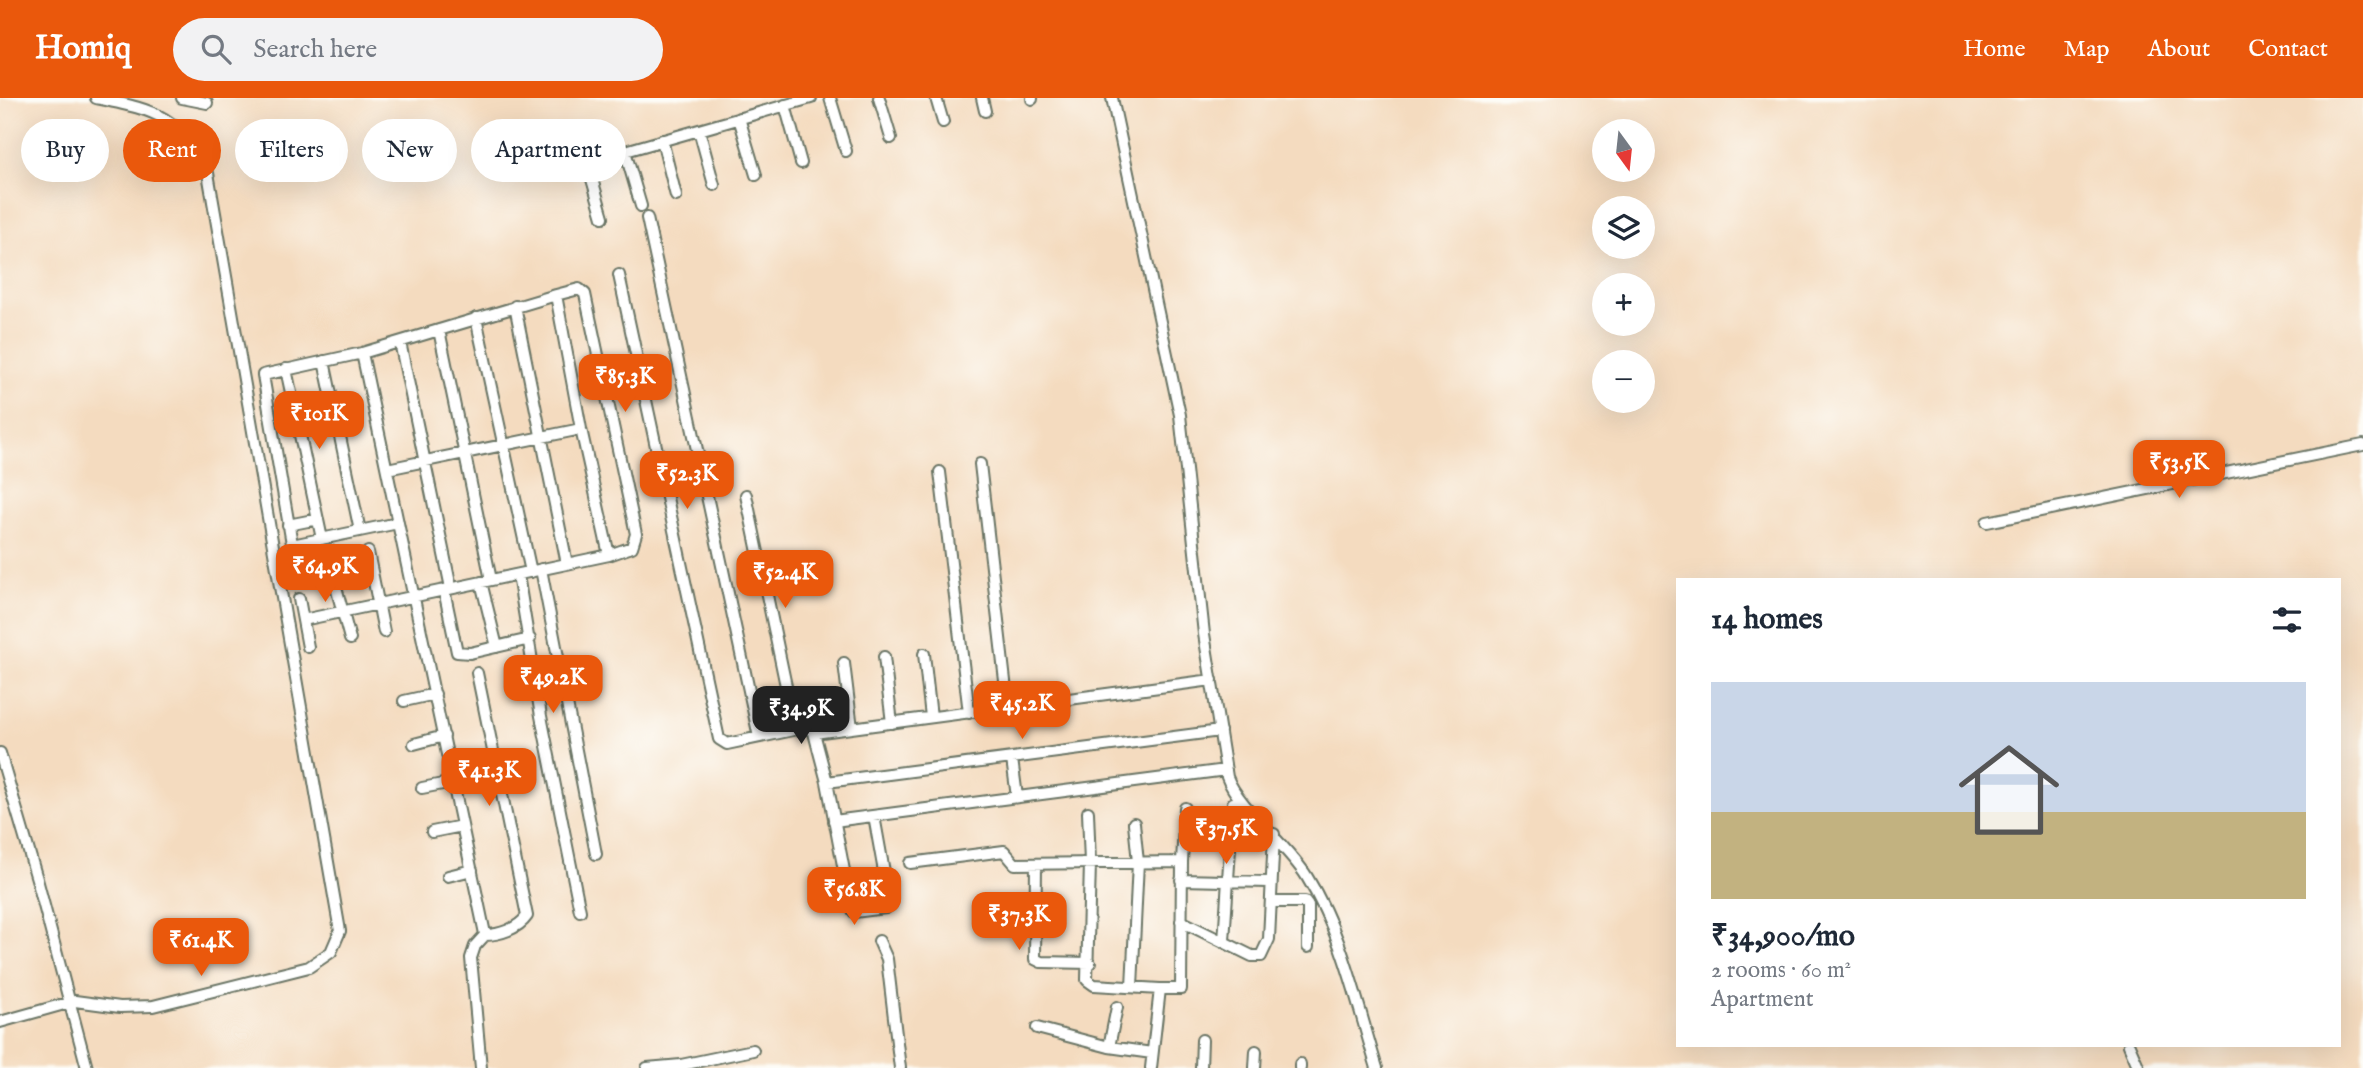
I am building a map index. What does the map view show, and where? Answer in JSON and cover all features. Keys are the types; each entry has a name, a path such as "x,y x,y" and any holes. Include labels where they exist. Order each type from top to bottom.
{"street":[{"path":"0,1022 67,1002 153,1006 309,967 331,952 340,931 208,173 192,142 154,111 96,98"},
{"path":"182,98 207,103"},
{"path":"626,151 811,98"},
{"path":"830,98 846,150"},
{"path":"879,98 891,138"},
{"path":"936,98 943,122"},
{"path":"982,98 985,111"},
{"path":"1112,98 1180,415 1196,567 1226,770 1237,794 1274,834 1306,875 1326,910 1377,1068"},
{"path":"785,105 800,163"},
{"path":"739,118 756,175"},
{"path":"699,130 714,185"},
{"path":"662,140 676,196"},
{"path":"626,154 641,206"},
{"path":"593,182 603,217"},
{"path":"646,218 759,737"},
{"path":"619,275 719,739 727,744 810,727 827,782 852,910 886,908 891,900 874,816"},
{"path":"295,561 262,378 266,373 362,354 514,306 579,289 585,294 636,534 632,547 518,575 303,620"},
{"path":"556,295 608,555"},
{"path":"514,306 567,564"},
{"path":"476,318 503,445 536,570 596,854"},
{"path":"439,330 464,453 497,647"},
{"path":"400,342 425,461 457,652 530,639"},
{"path":"362,354 485,936"},
{"path":"324,361 360,531"},
{"path":"286,369 322,539"},
{"path":"387,469 581,429"},
{"path":"1987,522 2363,445"},
{"path":"661,470 699,463"},
{"path":"980,464 1008,708"},
{"path":"940,472 968,713"},
{"path":"746,495 795,729"},
{"path":"288,525 318,519"},
{"path":"292,545 398,523"},
{"path":"368,552 384,632"},
{"path":"329,561 350,639"},
{"path":"518,575 541,716 580,911"},
{"path":"299,599 307,647"},
{"path":"924,654 931,718"},
{"path":"884,657 892,723"},
{"path":"844,663 852,728"},
{"path":"477,673 527,916 505,931 485,936 475,946 471,958 481,1068"},
{"path":"814,733 1212,680"},
{"path":"404,701 435,694"},
{"path":"827,782 1220,731"},
{"path":"414,744 444,736"},
{"path":"0,753 37,879 67,1002 87,1068"},
{"path":"1012,759 1017,797"},
{"path":"834,821 1226,770"},
{"path":"422,788 453,782"},
{"path":"1224,941 1233,803"},
{"path":"1088,812 1088,983 1181,989 1181,880 1185,808"},
{"path":"1132,986 1138,862 1134,823"},
{"path":"432,832 462,826"},
{"path":"1181,921 1252,956 1261,956 1269,940 1269,882 1274,834"},
{"path":"911,863 1004,851 1009,854 1012,863 1036,865 1182,862"},
{"path":"1036,865 1035,959 1041,962 1090,963"},
{"path":"447,876 472,870"},
{"path":"1181,880 1269,882"},
{"path":"1271,902 1305,902 1308,906 1308,947"},
{"path":"880,941 887,959 900,1068"},
{"path":"1151,1068 1160,989"},
{"path":"1109,1047 1117,1007"},
{"path":"1037,1028 1109,1047 1152,1053"},
{"path":"1201,1068 1202,1040"},
{"path":"2130,1047 2139,1068"},
{"path":"647,1068 681,1066 753,1050"},
{"path":"1255,1068 1256,1051"}]}
